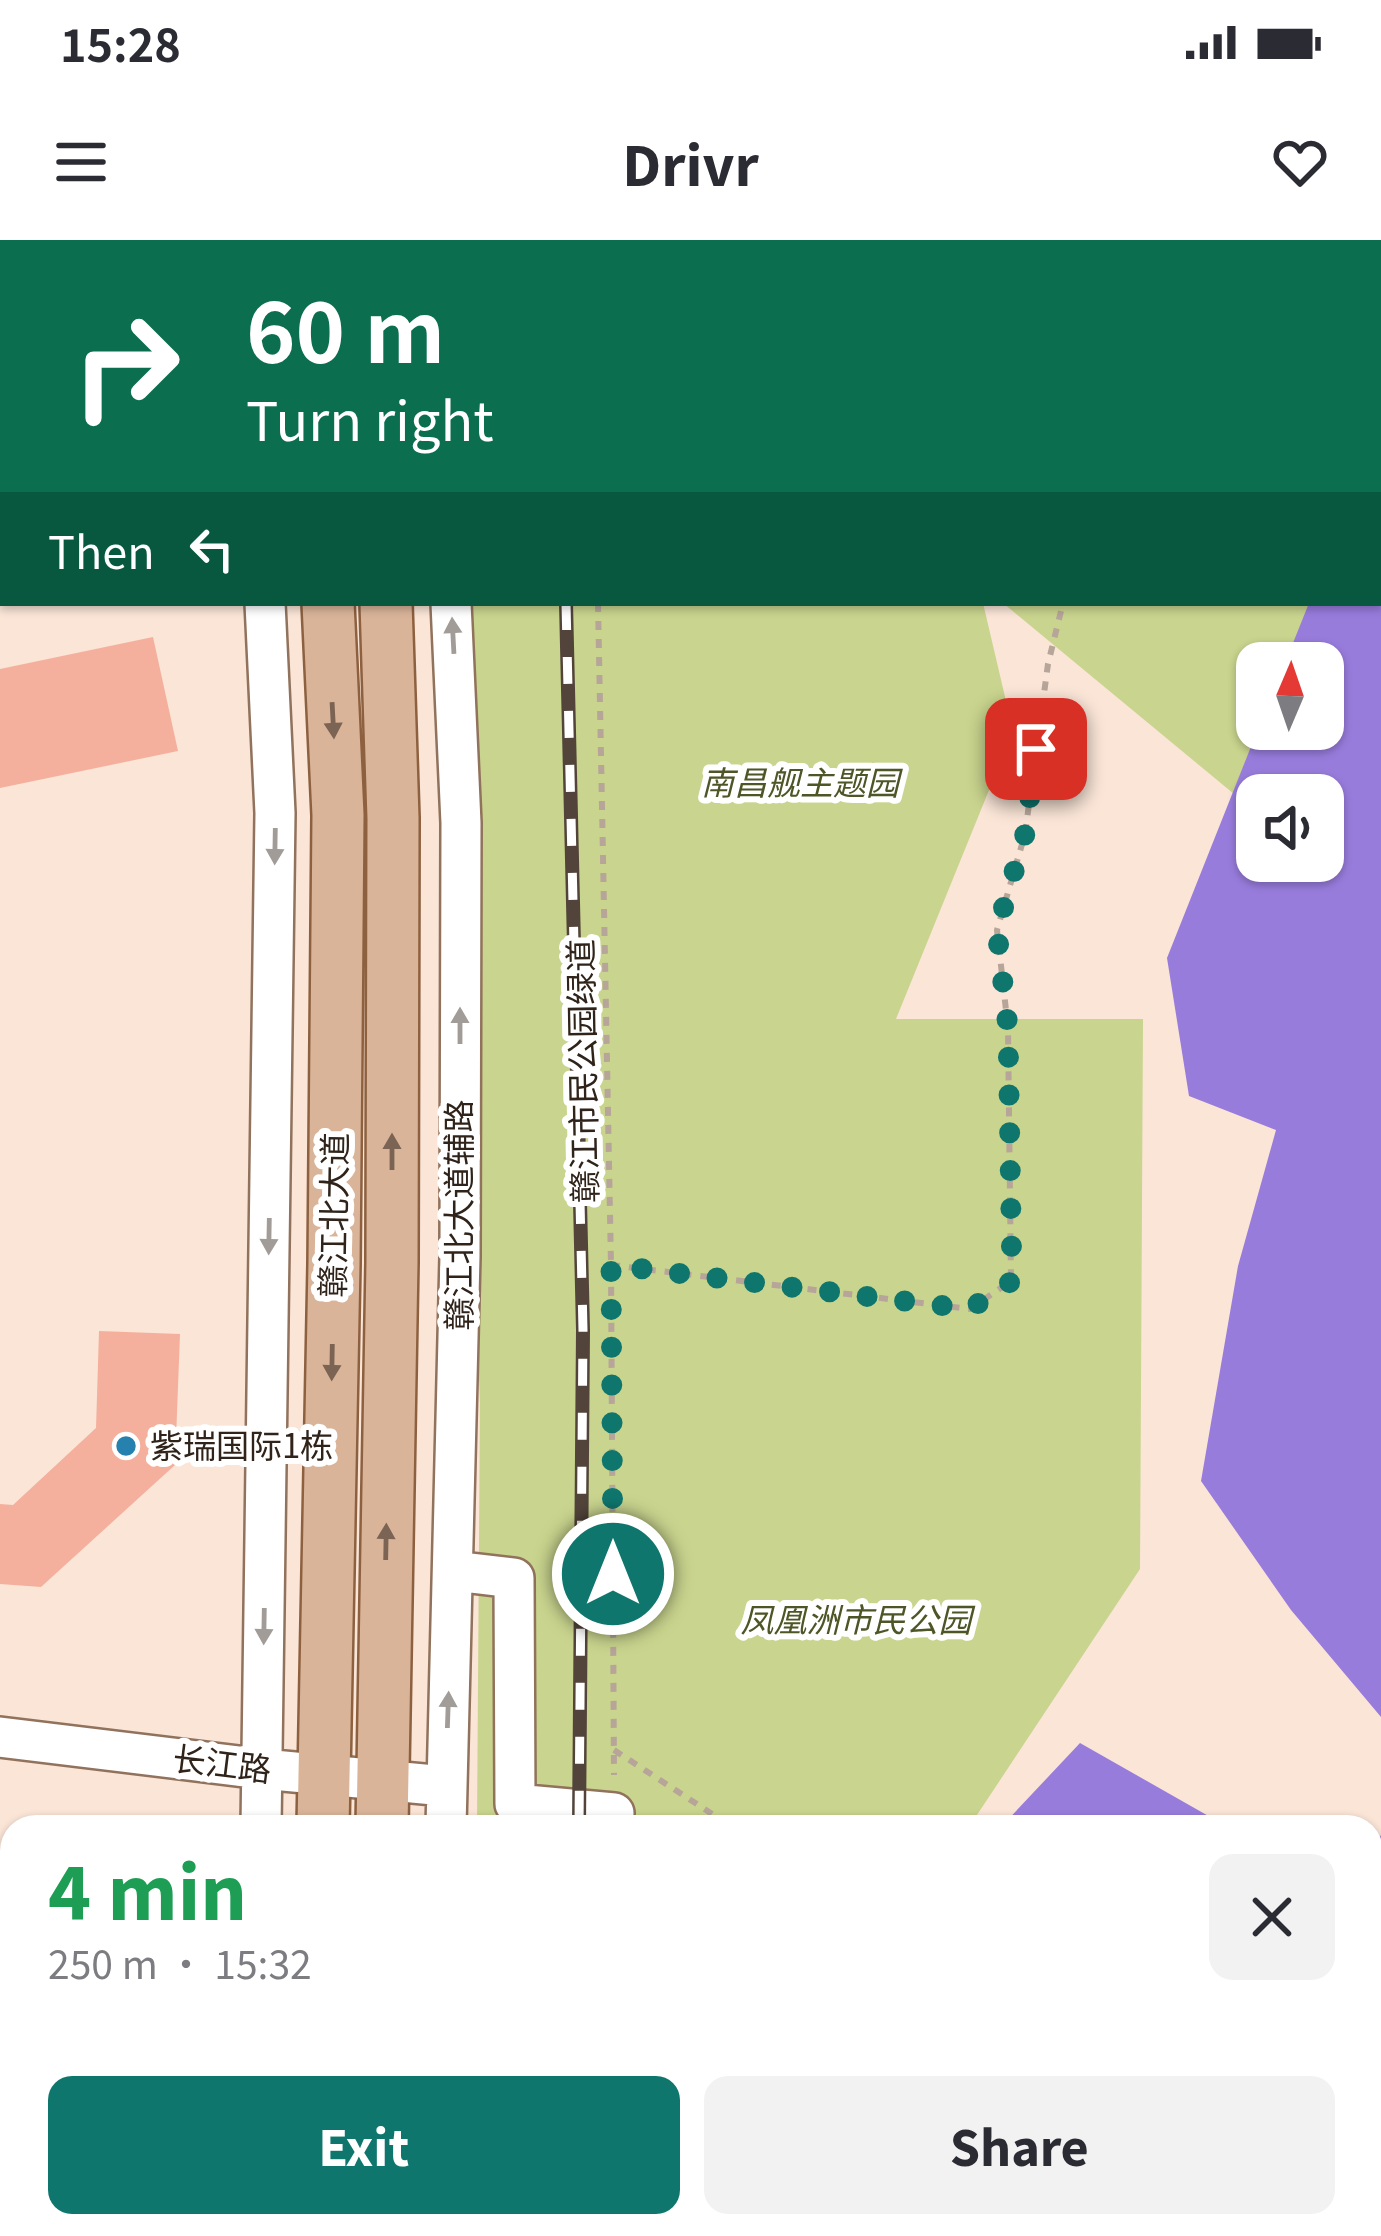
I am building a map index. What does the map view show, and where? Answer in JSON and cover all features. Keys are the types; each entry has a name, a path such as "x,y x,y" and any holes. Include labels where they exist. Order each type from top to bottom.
{"main road":[{"name":"赣江北大道","path":"323,1815 338,815 328,606"},
{"name":"赣江北大道","path":"382,1804 392,1286 393,818 386,606"}],"street":[{"path":"261,1815 275,813 265,606"},
{"name":"赣江北大道辅路","path":"446,1815 460,1256 461,823 451,606"},
{"path":"454,1571 514,1578 515,1804 614,1813"},
{"name":"长江路","path":"0,1737 323,1775 382,1804 445,1786"}],"path":[{"name":"赣江市民公园绿道","path":"598,606 611,1265 614,1813"},
{"path":"611,1265 970,1309 1012,1281 1008,1028 997,930 1025,834 1048,664 1062,606"},
{"path":"614,1750 714,1815"}],"green space":[{"name":"凤凰洲市民公园","path":"448,606 984,606 1013,731 896,1019 1143,1019 1140,1569 977,1815 477,1815 480,1403"},
{"path":"1007,606 1381,606 1381,915 1344,881 1344,774 1236,774 1236,796"}],"shaded area":[{"path":"1308,606 1381,606 1381,1717 1291,1610 1201,1481 1238,1266 1276,1130 1189,1096 1167,958 1236,784 1236,882 1344,882 1344,774 1240,774 1250,750 1344,750 1344,642 1293,642"},
{"path":"1080,1743 1207,1815 1012,1815"}],"building":[{"path":"153,637 178,751 0,788 0,669"},
{"name":"紫瑞国际1栋","path":"99,1331 180,1334 175,1465 41,1587 0,1584 0,1504 13,1505 96,1428"}],"railway":[{"path":"566,606 583,1330 579,1815"}],"place":[{"name":"紫瑞国际1栋","path":"126,1446"}],"route":[{"path":"613,1574 611,1265 970,1309 1012,1281 1008,1028 997,930 1025,834 1036,749"}],"park label":[{"name":"南昌舰主题园","path":"800,783"}]}
